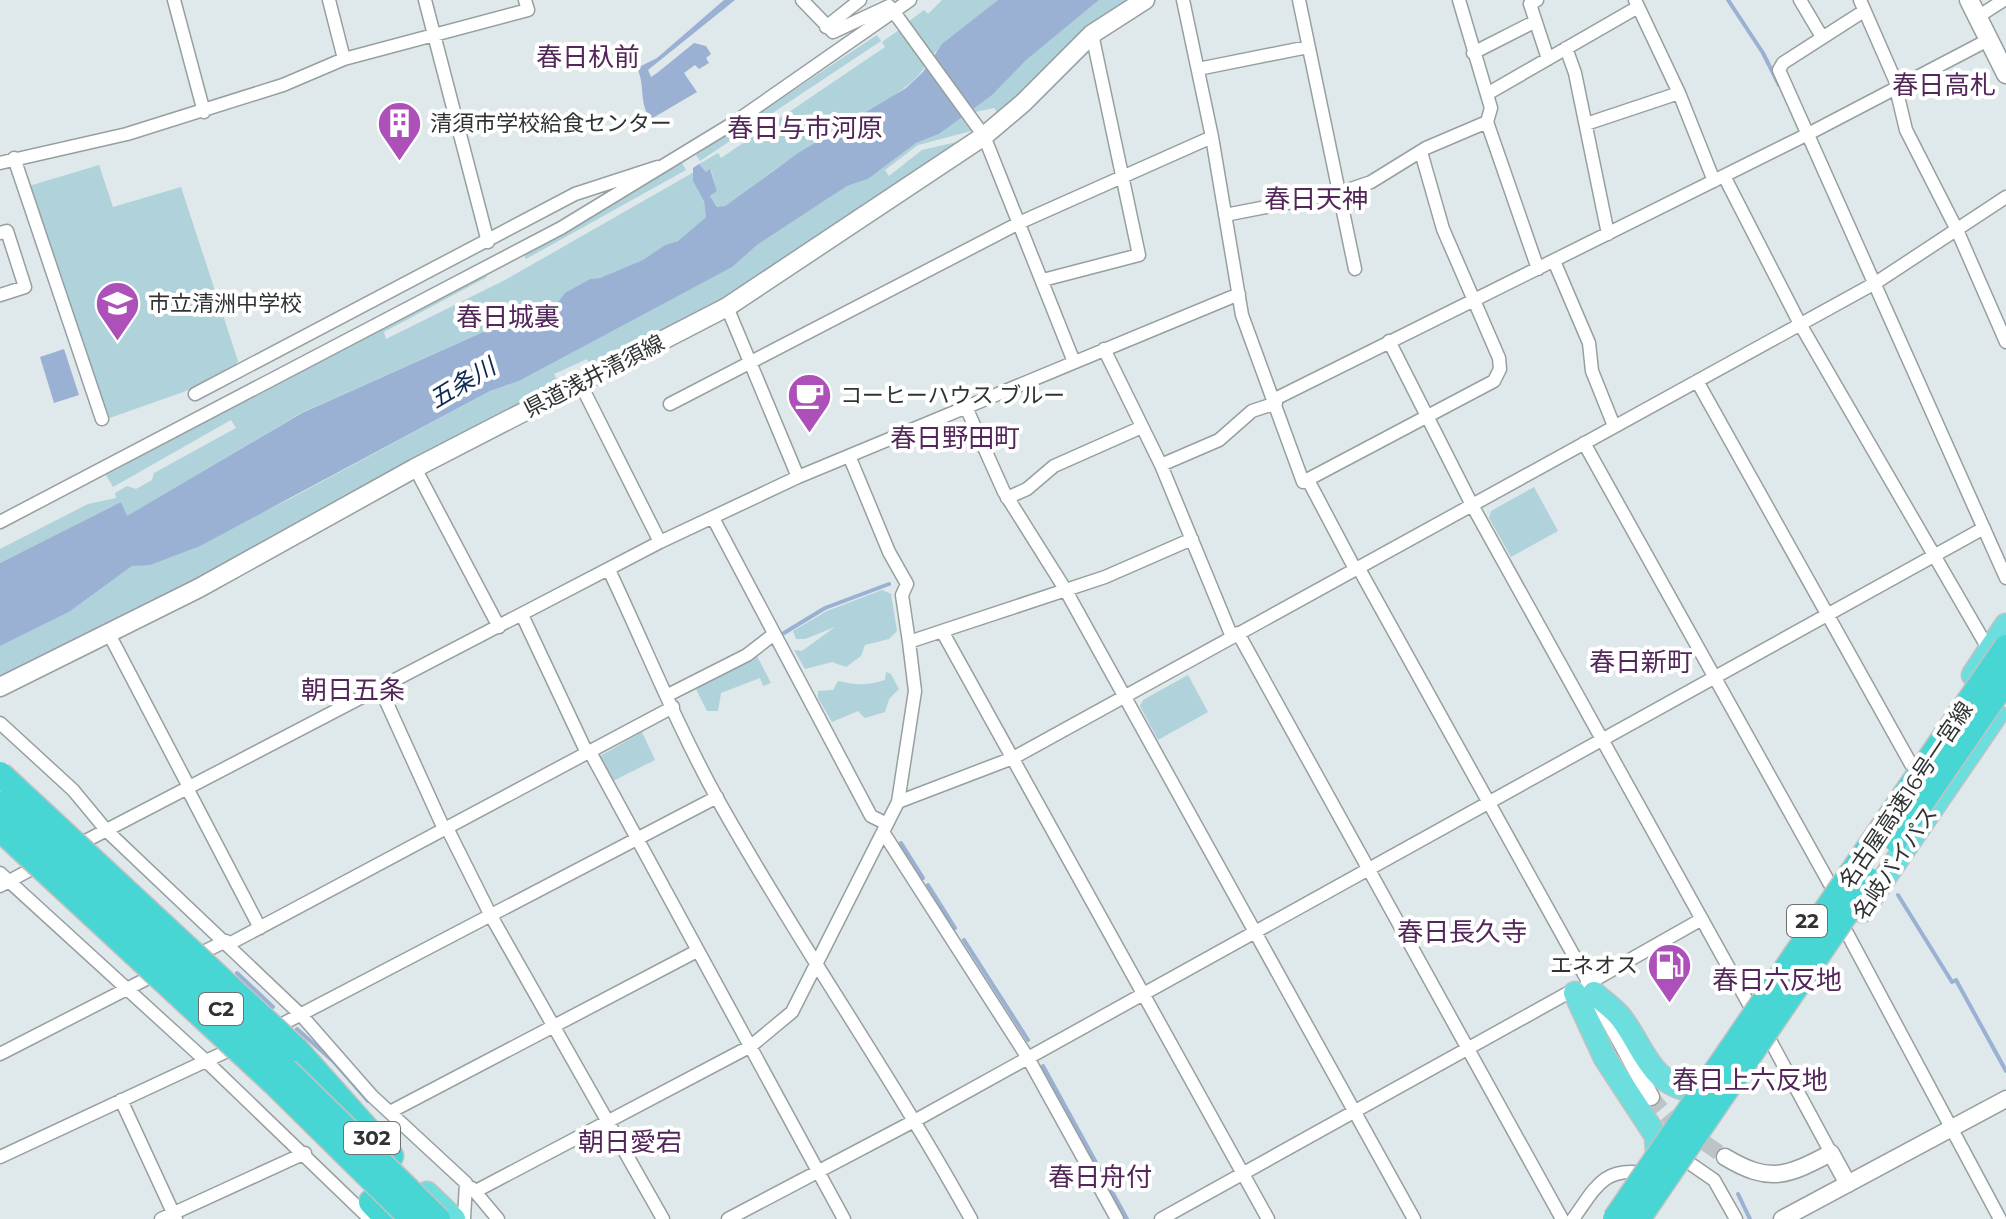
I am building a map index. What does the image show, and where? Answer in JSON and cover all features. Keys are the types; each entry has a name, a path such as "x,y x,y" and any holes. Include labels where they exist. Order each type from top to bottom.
{"highway":[{"name":"名岐バイパス","path":"1613,1219 1750,1006 1912,766 1998,649 2006,625"},
{"name":"名古屋高速16号一宮線","path":"1613,1219 1998,649"},
{"name":"名古屋高速16号一宮線","path":"1641,1219 2006,680"},
{"name":"名岐バイパス","path":"1641,1219 1771,1042 2006,701"},
{"path":"0,774 293,1053 391,1156"},
{"name":"C2","path":"0,804 286,1070 438,1219"},
{"name":"C2","path":"0,829 159,976 412,1219"},
{"path":"159,976 292,1111 387,1219"},
{"path":"1583,986 1625,1023 1651,1069 1671,1084 1696,1091"},
{"path":"1583,986 1605,1058 1656,1136 1657,1151"},
{"name":"302","path":"263,1087 397,1219"},
{"name":"302","path":"391,1156 454,1219"}],"main road":[{"name":"県道浅井清須線","path":"0,687 109,634 415,468 727,307 1023,103 1092,34 1145,0"},
{"path":"1974,8 2006,74"}],"street":[{"path":"174,0 204,112"},
{"path":"329,0 344,59"},
{"path":"425,0 488,242"},
{"path":"0,163 127,134 204,112 283,85 344,59 528,10 525,0"},
{"path":"802,0 833,32 895,10"},
{"path":"826,27 860,0"},
{"path":"0,522 561,228 673,163 910,0"},
{"path":"1183,0 1212,137 1242,315 1276,401 1303,482 1494,381 1500,369 1499,358 1443,229 1421,152"},
{"path":"1299,0 1355,269"},
{"path":"1459,0 1491,108 1487,122 1538,269"},
{"path":"1537,0 1530,4 1548,59"},
{"path":"1800,0 1822,37"},
{"path":"1974,8 2004,0"},
{"path":"1487,94 1636,4 1644,12 1661,60 1719,179 1932,556 1998,649"},
{"path":"2006,342 1957,230 1906,130 1897,88 1862,5 1783,63 1779,70 1877,282 2006,578"},
{"path":"895,10 981,132 1021,222 1074,362"},
{"path":"1473,53 1534,22"},
{"path":"1043,280 1139,255 1092,34"},
{"path":"1161,465 1219,440 1252,411 1719,179 1990,39"},
{"path":"1198,69 1308,47"},
{"path":"1566,48 1575,73 1608,234"},
{"path":"1586,124 1679,93"},
{"path":"1225,215 1339,193 1371,182 1421,152 1487,122"},
{"path":"670,404 1021,222 1212,137"},
{"path":"14,158 102,419"},
{"path":"195,394 575,194 673,163"},
{"path":"898,802 1013,758 1877,282 2006,197"},
{"path":"0,233 7,231 25,287 0,295"},
{"path":"1554,261 1589,343 1592,371 1614,426"},
{"path":"370,1219 305,1153 206,1061 3,880 107,831 660,542 798,477 850,458 965,405 1239,294"},
{"path":"727,307 798,477"},
{"path":"1389,341 1472,505 1750,1006"},
{"path":"1104,349 1161,465 1235,635 1562,1219"},
{"path":"1697,381 1912,766"},
{"path":"580,383 660,542"},
{"path":"965,405 1007,498 1065,589 1414,1219"},
{"path":"1007,498 1027,489 1054,466 1142,427"},
{"path":"1584,443 1831,886"},
{"path":"471,1187 608,1122 751,1046 792,1012 816,968 898,802 915,691 902,595 907,584 889,552 850,458"},
{"path":"415,468 499,627"},
{"path":"1308,480 1490,803 1583,986 1651,1097"},
{"path":"713,518 871,816 885,828 1028,1058 1117,1219"},
{"path":"728,1219 1144,995 1984,528"},
{"path":"909,642 1166,553 1192,539"},
{"path":"609,570 717,797 816,968 916,1120 971,1219"},
{"path":"522,615 588,752 821,1170 844,1219"},
{"path":"942,631 1268,1219"},
{"path":"109,634 260,928"},
{"path":"0,1054 126,988 260,928 588,752 747,655 774,634"},
{"path":"380,688 491,916 663,1219"},
{"path":"0,723 73,790 107,831 228,942 302,1016 390,1112 471,1187 498,1219"},
{"path":"0,1157 302,1016 717,797"},
{"path":"1161,1219 1702,919"},
{"path":"1847,933 2000,1219"},
{"path":"390,1112 697,951"},
{"path":"1771,1042 1848,1184"},
{"path":"1782,1219 2006,1099"},
{"path":"121,1100 170,1217 305,1153"},
{"path":"1725,1157 1747,1170 1766,1175 1797,1170 1831,1153"},
{"path":"1685,1160 1714,1180 1736,1219"},
{"path":"1573,1219 1600,1182 1611,1174 1624,1170 1643,1173"},
{"path":"464,1219 471,1187"}],"shaded area":[{"path":"942,0 998,0 932,55 908,22 924,10 928,14"},
{"path":"1099,0 1129,0 997,112 994,108 975,112 973,109 1025,60"},
{"path":"899,30 926,65 918,76 892,97 816,142 718,208 710,196 717,191 711,170 706,172 699,164 718,153 721,158 885,47 882,42"},
{"path":"877,35 881,41 700,161 696,155"},
{"path":"961,117 971,131 918,145 885,170 889,176 922,150 961,141 954,149 718,302 592,368 587,359 554,374 559,384 223,566 0,678 0,646 69,612 132,566 176,554 288,500 490,391 519,381 731,267 757,245 847,186 868,179 916,143 939,134"},
{"path":"682,163 686,170 526,259 522,252"},
{"name":"市立清洲中学校","path":"99,165 113,207 181,187 238,361 235,366 186,391 104,420 29,186"},
{"path":"694,172 706,217 678,241 665,245 644,260 590,279 566,293 556,305 548,303 301,413 126,517 121,502 0,563 0,549 88,504 116,498 115,493 127,486 136,489 152,480 154,473 236,428 231,420 113,487 106,475 483,271 487,277 384,332 386,339 505,280"},
{"path":"1534,487 1558,531 1511,557 1489,518 1491,511"},
{"path":"882,590 891,594 897,631 889,639 865,645 861,656 846,667 832,662 805,669 794,650 802,651 835,627 805,639 796,639 793,631 827,611"},
{"path":"756,654 771,683 763,686 760,678 721,693 718,711 707,711 695,687"},
{"path":"886,672 891,674 899,689 889,699 885,712 865,718 858,711 832,722 818,698 818,691 833,690 838,681 861,684 885,680"},
{"path":"1188,675 1208,712 1158,740 1140,706 1143,700"},
{"path":"642,732 655,760 613,781 600,756"}],"water":[{"path":"724,0 735,0 648,70 651,77 694,43 706,46 711,54 706,58 709,63 699,69 695,65 684,73 697,92 651,119 645,107 637,68 657,58"},
{"name":"五条川","path":"998,0 1099,0 1026,60 992,95 939,134 916,143 868,179 847,186 757,245 732,267 519,381 490,391 200,546 150,565 132,566 69,612 0,646 0,563 121,502 127,516 302,413 548,303 556,305 565,293 590,279 600,278 643,260 665,245 678,241 706,217 704,201 693,181 693,168 699,164 706,172 710,169 717,191 710,196 717,207 725,206 798,153 906,88 923,72 942,44"},
{"path":"64,349 79,395 54,403 40,357"}],"waterway":[{"path":"1728,0 1763,53 1779,85"},
{"path":"784,633 825,608 889,584"},
{"path":"901,843 923,878"},
{"path":"928,885 955,928"},
{"path":"1898,895 1952,982 1956,980 2006,1071"},
{"path":"964,940 1028,1040"},
{"path":"237,973 273,1007"},
{"path":"297,1029 334,1062 368,1101"},
{"path":"1043,1066 1127,1219"},
{"path":"1738,1194 1750,1219"}],"tunnel":[{"path":"1651,1097 1668,1117 1725,1157"}],"place":[{"name":"清須市学校給食センター","path":"399,162"},
{"name":"市立清洲中学校","path":"117,342"},
{"name":"コーヒーハウス ブルー","path":"809,434"},
{"name":"エネオス","path":"1669,1004"}],"district":[{"name":"春日杁前","path":"588,57"},
{"name":"春日高札","path":"1944,85"},
{"name":"春日与市河原","path":"805,128"},
{"name":"春日天神","path":"1316,199"},
{"name":"春日城裏","path":"508,317"},
{"name":"春日野田町","path":"955,438"},
{"name":"春日新町","path":"1641,662"},
{"name":"朝日五条","path":"353,690"},
{"name":"春日長久寺","path":"1462,932"},
{"name":"春日六反地","path":"1777,980"},
{"name":"春日上六反地","path":"1750,1080"},
{"name":"朝日愛宕","path":"630,1142"},
{"name":"春日舟付","path":"1100,1177"}]}
